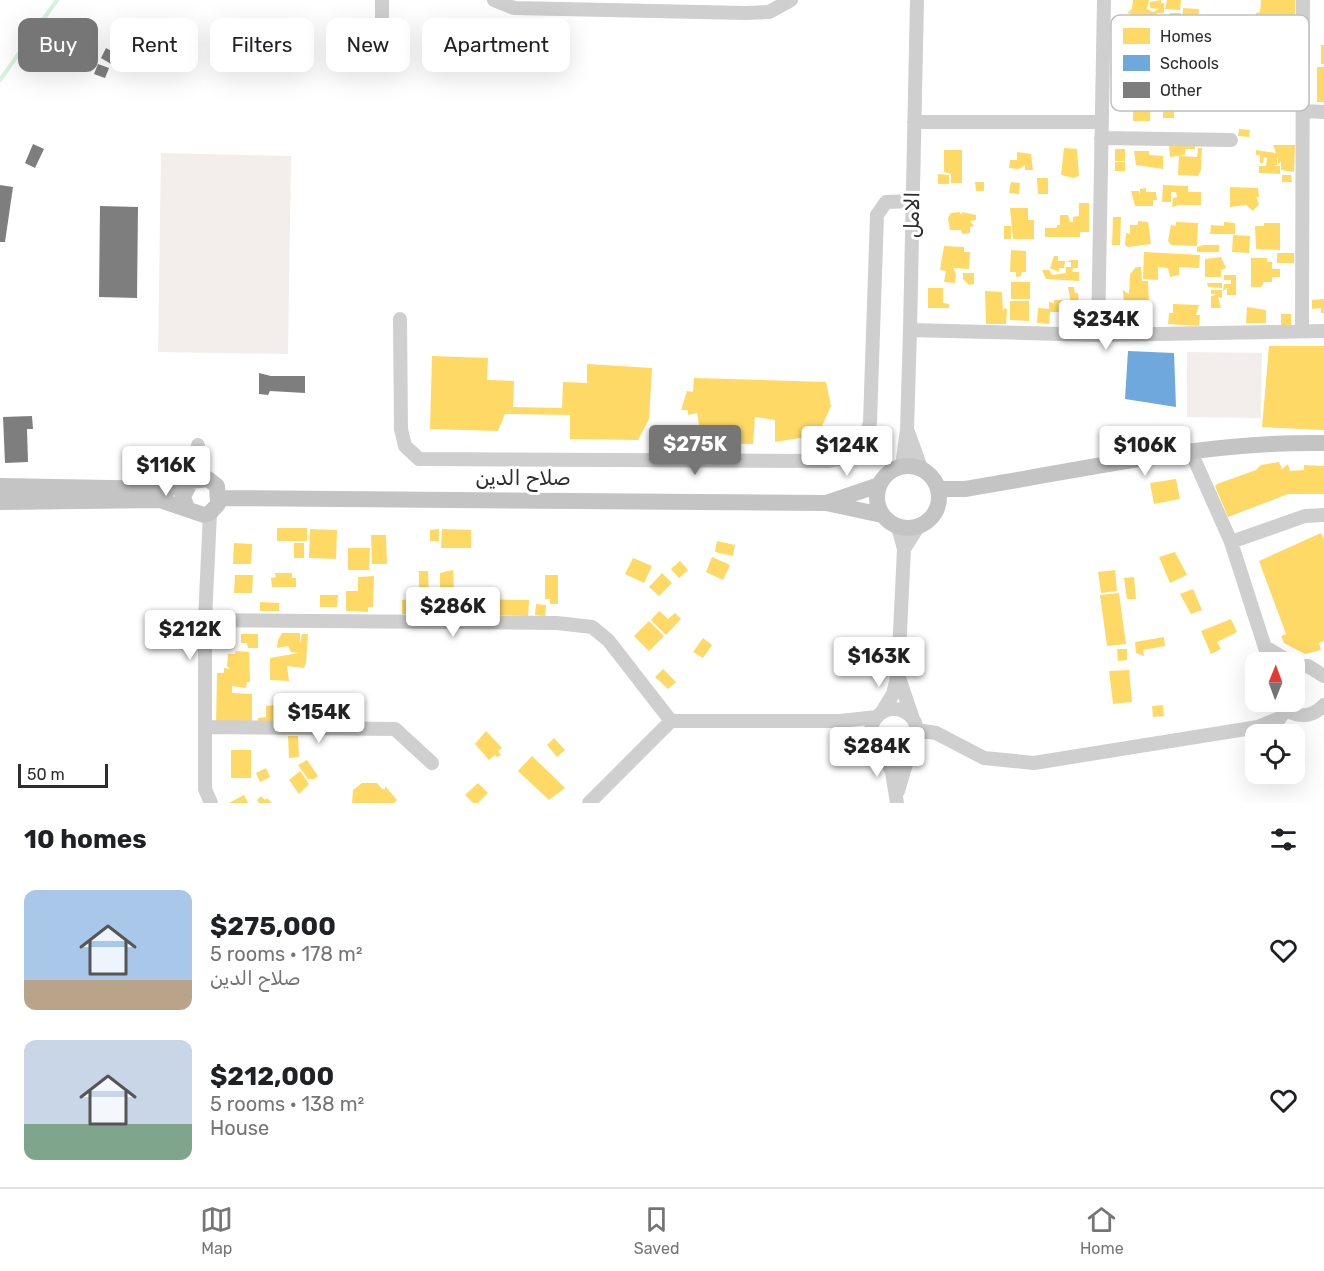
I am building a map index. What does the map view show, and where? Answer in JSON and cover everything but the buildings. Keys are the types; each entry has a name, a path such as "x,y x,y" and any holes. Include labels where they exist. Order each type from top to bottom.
{"main road":[{"path":"938,489 965,489 1191,452 1299,442 1324,443"},
{"path":"938,507 938,489 935,480 921,468 902,466 892,470 879,485 878,505 882,515 898,527 918,527 927,523 938,507 965,489"},
{"path":"187,508 183,497 193,482"},
{"path":"0,486 167,489 193,482 213,482 220,498 210,513 198,514 187,508 160,500 0,502"},
{"name":"صلاح الدين","path":"826,503 879,485"},
{"name":"صلاح الدين","path":"220,498 826,503 882,515"}],"street":[{"path":"382,0 382,18"},
{"path":"494,0 514,8 746,13 770,12 791,0"},
{"name":"الامل","path":"902,466 907,430 917,0"},
{"path":"1098,335 1104,0"},
{"path":"1302,331 1303,111 1324,112"},
{"path":"914,122 1102,122"},
{"path":"1101,138 1231,140"},
{"path":"400,319 401,429 405,447 418,459 817,461 848,459 866,444 870,422 877,215 886,202 912,201"},
{"path":"910,330 1098,335 1324,331"},
{"name":"الامل","path":"907,430 921,468"},
{"path":"193,482 198,445"},
{"path":"1191,452 1231,542 1266,652"},
{"path":"210,513 205,620 205,789 211,803"},
{"path":"1231,542 1305,516 1324,515"},
{"path":"873,740 871,732 893,694 898,673 904,549 898,527"},
{"path":"904,549 918,527"},
{"path":"205,620 556,623 591,627 608,640 671,721"},
{"path":"1264,648 1271,652"},
{"path":"1318,666 1324,676"},
{"path":"897,800 915,725 898,673"},
{"path":"1296,712 1304,716 1312,714 1324,705"},
{"path":"589,803 671,721 840,721 879,715 889,710 903,711 915,725 936,733 984,758 1034,764 1258,727 1280,718 1281,712"},
{"path":"840,721 860,726 882,751 892,772 897,800"},
{"path":"205,727 395,729 432,763"},
{"path":"882,751 898,754 911,747"}],"shaded area":[{"path":"161,153 291,156 288,354 158,352"},
{"path":"1187,352 1262,353 1261,418 1187,417"}],"waterway":[{"path":"0,80 57,0"}]}
